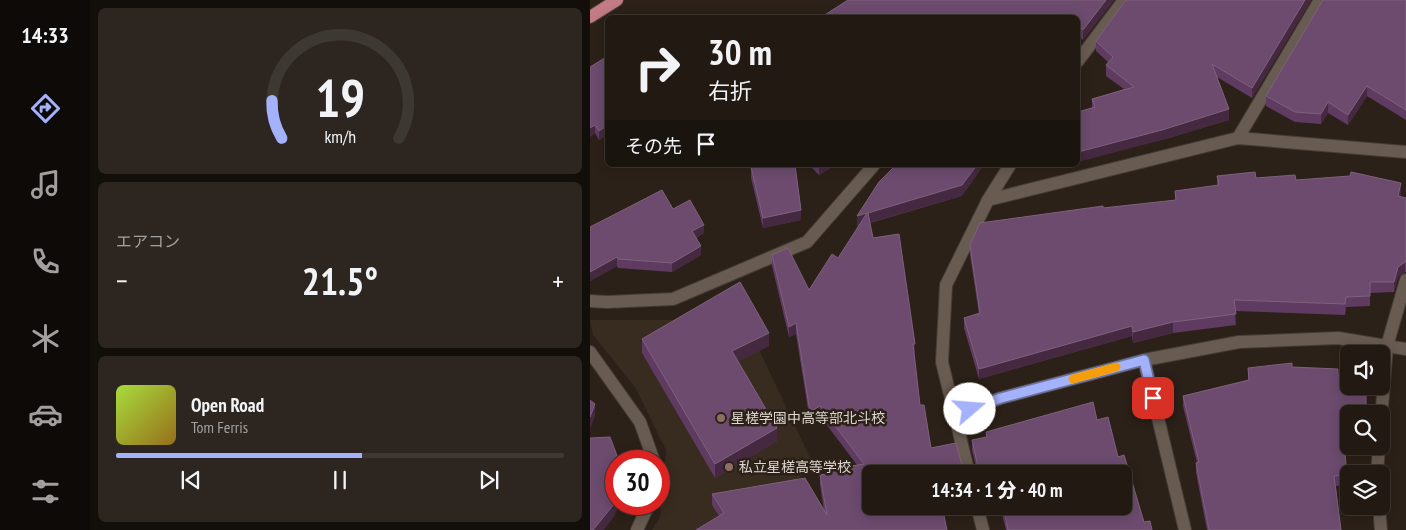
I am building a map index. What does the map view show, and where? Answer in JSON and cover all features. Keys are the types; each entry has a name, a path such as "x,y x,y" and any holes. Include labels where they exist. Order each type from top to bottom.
{"main road":[{"path":"590,17 617,0"}],"street":[{"path":"1080,58 1124,0"},
{"path":"1238,138 1320,0"},
{"path":"988,200 1238,138 1406,152"},
{"path":"590,301 673,299 807,242 872,167"},
{"path":"967,465 942,362 946,285 988,200 1009,167"},
{"path":"1387,345 1406,280"},
{"path":"954,414 1001,398 1144,360 1240,342 1338,338 1381,345"},
{"path":"1390,346 1406,349"},
{"path":"590,352 640,422 650,450"},
{"path":"1144,360 1185,530"},
{"path":"637,530 644,515"},
{"path":"979,515 983,530"},
{"path":"1380,515 1381,530"}],"shaded area":[{"name":"星槎学園中高等部北斗校","path":"733,294 813,464 787,490 803,530 652,530 660,515 670,515 670,450 666,450 635,387 593,335 590,320 685,320"}],"building":[{"path":"848,0 1106,0 1083,30 1080,27 1080,15 1065,14 825,15"},
{"path":"1126,0 1305,0 1252,88 1212,64 1229,109 1162,130 1080,151 1080,111 1095,107 1092,99 1134,87 1106,65 1113,57 1096,41"},
{"path":"1323,0 1406,0 1406,110 1367,86 1348,115 1328,102 1321,114 1295,112 1266,96"},
{"path":"605,58 605,127 599,131 595,125 590,128 590,67"},
{"path":"751,167 795,167 801,210 763,218"},
{"path":"894,167 976,167 962,185 868,213 873,238 899,234 915,344 913,344 920,405 924,405 931,448 956,443 962,465 862,465 862,515 944,515 947,530 696,530 724,513 712,494 805,478 827,515 820,475 826,474 826,470 864,464 820,406 810,412 796,323 789,327 772,255 788,248 809,290 832,254 838,258 867,213 857,216 879,182"},
{"path":"1255,172 1256,178 1295,175 1296,180 1350,176 1351,172 1401,183 1398,196 1406,198 1406,262 1398,267 1394,282 1370,282 1370,296 1346,297 1345,304 1234,300 1236,314 1173,322 1133,332 1132,326 979,369 964,318 980,313 970,245 980,223 1103,206 1103,208 1176,200 1175,191 1219,185 1217,176"},
{"path":"662,190 673,209 690,200 704,225 692,231 701,246 672,263 618,259 617,257 590,272 590,227"},
{"path":"740,282 769,333 732,351 777,428 715,464 642,339"},
{"path":"1292,363 1292,367 1338,369 1338,375 1340,375 1340,395 1366,395 1366,405 1340,405 1340,455 1345,455 1346,465 1340,465 1340,476 1334,476 1341,530 1209,530 1196,463 1199,462 1183,396 1249,380 1248,368"},
{"path":"590,400 595,404 590,417"},
{"path":"1093,402 1097,420 1108,417 1118,457 1124,455 1127,465 977,465 972,440 987,437 986,432"},
{"path":"610,437 615,450 605,450 605,515 593,530 590,530 590,438"},
{"path":"1132,482 1144,522 1150,521 1152,530 1008,530 1005,515 1132,515"}],"slow traffic":[{"path":"1073,379 1116,367"}],"place":[{"name":"星槎学園中高等部北斗校","path":"721,418"},
{"name":"私立星槎高等学校","path":"729,467"}],"route":[{"path":"970,409 1001,398 1144,360 1153,398"}]}
